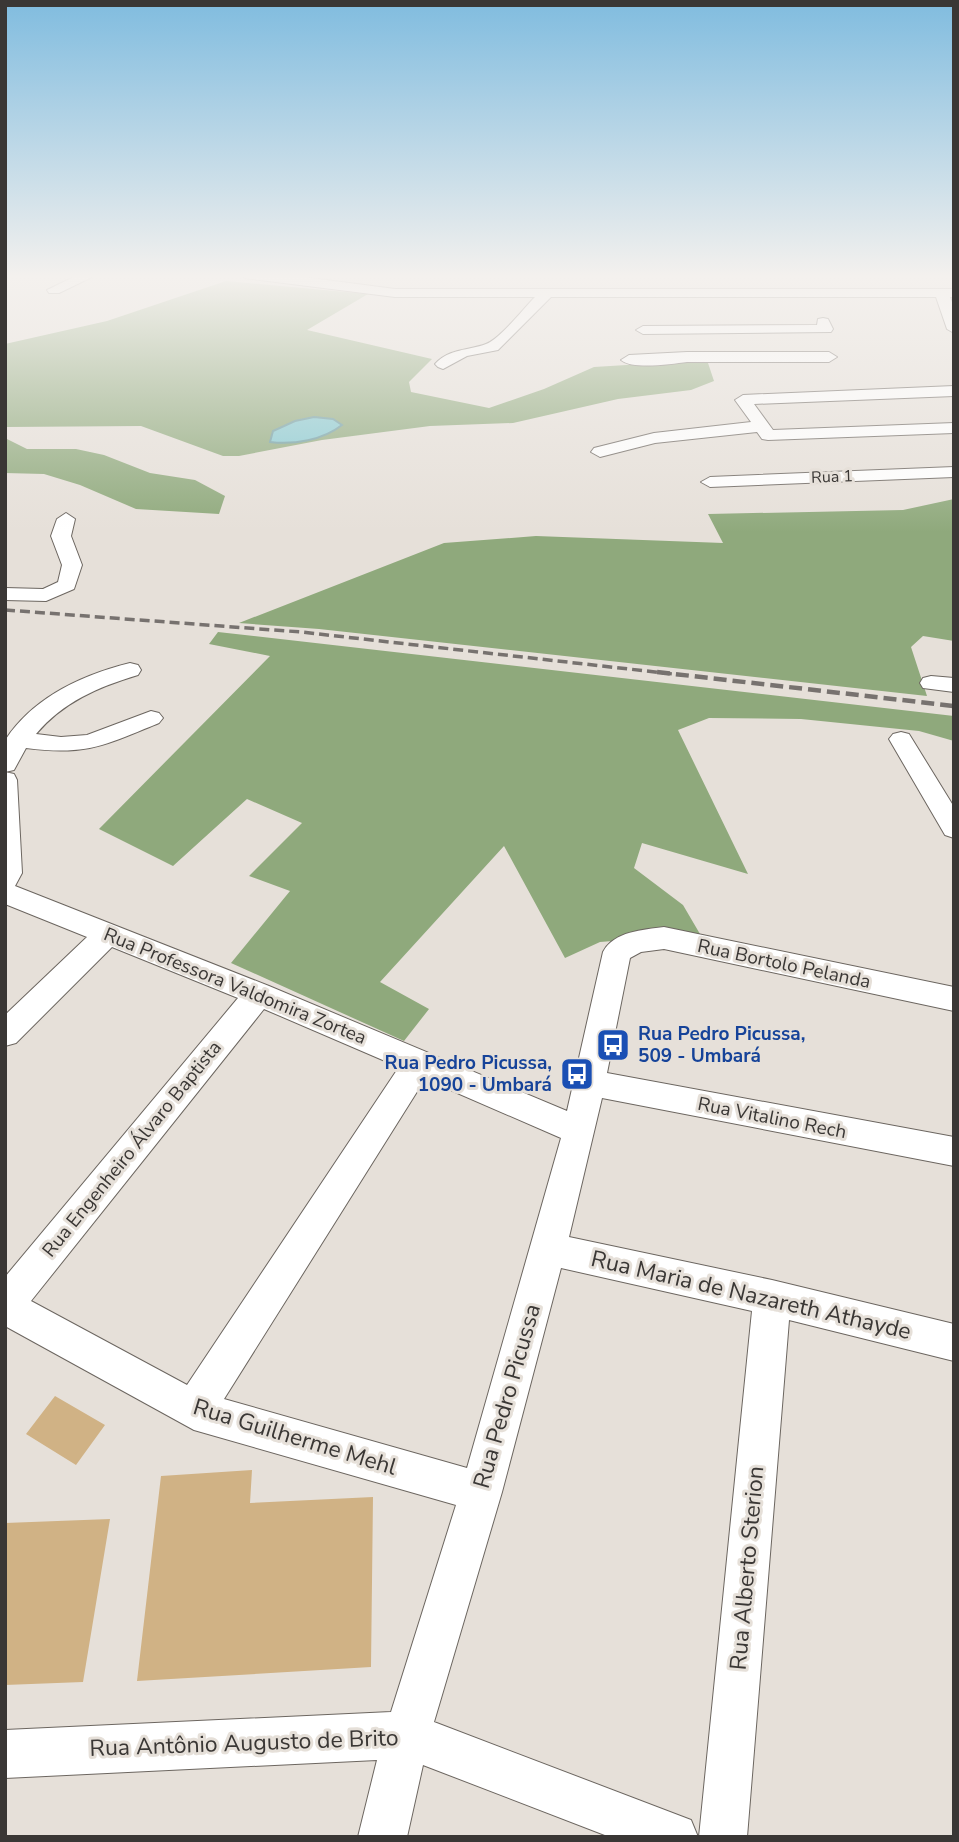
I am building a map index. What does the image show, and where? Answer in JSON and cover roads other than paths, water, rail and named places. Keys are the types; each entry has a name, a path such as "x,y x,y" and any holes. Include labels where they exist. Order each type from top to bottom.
{"street":[{"path":"443,364 450,360"},
{"path":"765,430 743,400 954,391"},
{"path":"600,452 653,438 765,430 954,428"},
{"name":"Rua 1","path":"710,482 954,472"},
{"path":"5,594 46,594 68,585 72,565 61,536 65,519"},
{"path":"5,764 18,739 38,713 99,678 130,670"},
{"path":"18,739 61,745 91,742 151,718"},
{"path":"901,738 954,829"},
{"path":"5,780 9,873 5,881"},
{"name":"Rua Professora Valdomira Zortea","path":"5,893 259,993 579,1131"},
{"path":"5,1034 107,935"},
{"name":"Rua Bortolo Pelanda","path":"617,952 635,942 664,938 954,999"},
{"name":"Rua Pedro Picussa","path":"382,1837 407,1735 481,1492 548,1249 579,1131 617,952"},
{"name":"Rua Engenheiro Álvaro Baptista","path":"5,1305 259,993"},
{"path":"194,1410 420,1061"},
{"name":"Rua Vitalino Rech","path":"590,1083 954,1152"},
{"name":"Rua Maria de Nazareth Athayde","path":"548,1249 772,1298 954,1343"},
{"name":"Rua Alberto Sterion","path":"723,1837 772,1298"},
{"name":"Rua Guilherme Mehl","path":"5,1305 194,1410 481,1492"},
{"name":"Rua Antônio Augusto de Brito","path":"5,1754 407,1735 674,1837"}],"water":[{"path":"314,417 333,419 342,425 308,440 270,442 273,431 295,421"}],"railway":[{"path":"5,610 301,632 673,674"},
{"path":"657,672 954,706"}],"place":[{"name":"Rua Pedro Picussa, 509 - Umbará","path":"613,1045"},
{"name":"Rua Pedro Picussa, 1090 - Umbará","path":"577,1074"}]}
